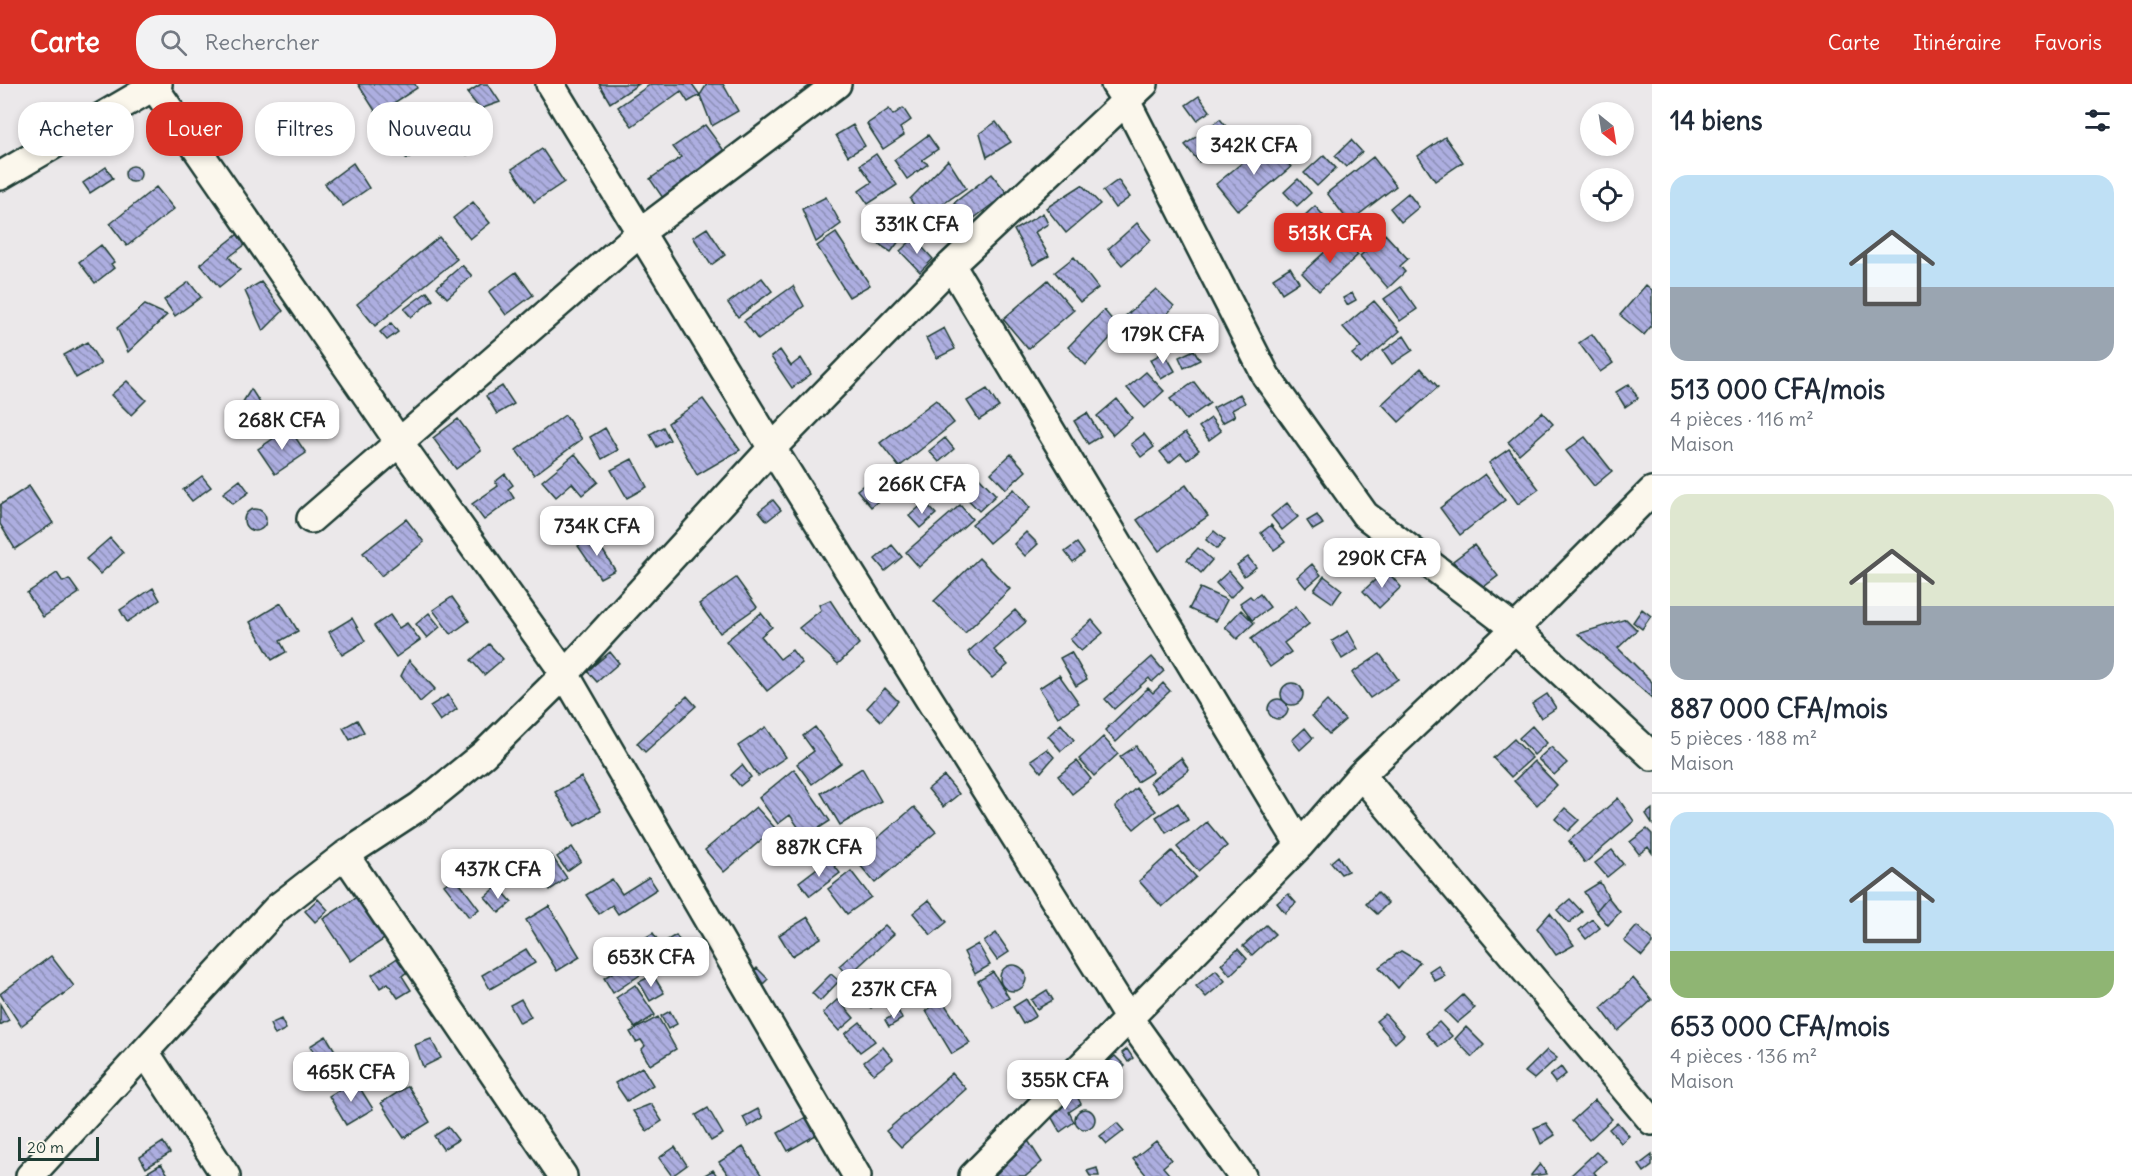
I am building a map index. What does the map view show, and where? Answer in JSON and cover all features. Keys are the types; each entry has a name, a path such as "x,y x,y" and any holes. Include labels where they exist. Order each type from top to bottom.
{"street":[{"path":"550,84 772,448 1128,1017 1242,1176"},
{"path":"311,519 641,232 837,84"},
{"path":"0,176 154,85 399,442 565,674 857,1176"},
{"path":"30,1176 277,908 345,855 420,806 484,754 565,674 772,448 951,265 1128,90 1266,375 1365,515 1515,629 1652,756"},
{"path":"951,265 1300,845"},
{"path":"974,1176 1128,1017 1300,845 1361,776 1515,629 1652,491"},
{"path":"1361,776 1652,1121"},
{"path":"345,855 563,1176"},
{"path":"146,1052 226,1176"}],"building":[{"path":"358,84 415,84 417,88 395,102 369,102"},
{"path":"481,84 488,84 500,102 493,104 493,102 474,102 467,93"},
{"path":"599,84 639,84 610,103"},
{"path":"651,84 692,84 700,95 688,102 681,91 632,126 618,107"},
{"path":"707,84 723,84 738,111 712,126 700,95"},
{"path":"1199,96 1210,111 1197,120 1186,105"},
{"path":"903,108 911,120 900,128 904,135 883,149 867,124 889,109 893,115"},
{"path":"1220,119 1234,136 1199,162 1185,145"},
{"path":"996,122 1011,142 987,157 980,133"},
{"path":"705,125 728,156 665,201 650,179 681,157 673,147"},
{"path":"853,125 865,146 848,156 836,135"},
{"path":"928,135 938,149 922,160 928,164 907,179 894,160"},
{"path":"1445,137 1463,162 1435,181 1418,156"},
{"path":"1270,140 1291,167 1238,211 1216,184"},
{"path":"1351,140 1362,152 1346,167 1335,156"},
{"path":"542,149 564,182 534,202 512,169"},
{"path":"876,154 897,185 868,204 859,191 872,182 860,165"},
{"path":"1324,155 1336,168 1317,186 1304,173"},
{"path":"1373,157 1396,186 1349,222 1327,193"},
{"path":"948,160 966,188 923,218 910,199"},
{"path":"353,163 369,188 343,206 325,184"},
{"path":"130,166 136,166 141,174 139,180 130,182 125,177 125,171"},
{"path":"106,167 113,178 90,193 83,183"},
{"path":"992,174 1007,193 969,222 954,203"},
{"path":"1298,179 1311,193 1297,206 1284,192"},
{"path":"1118,180 1130,197 1115,208 1103,191"},
{"path":"1082,185 1100,204 1066,233 1046,208"},
{"path":"156,187 174,209 127,246 110,224"},
{"path":"1408,193 1419,207 1401,222 1390,208"},
{"path":"826,197 841,224 816,242 802,209"},
{"path":"473,202 490,223 470,239 453,218"},
{"path":"906,206 916,221 904,230 894,215"},
{"path":"1315,206 1329,222 1318,233 1303,217"},
{"path":"1043,213 1048,224 1035,232 1049,256 1033,265 1014,230"},
{"path":"888,222 902,237 891,252 869,238"},
{"path":"1137,223 1151,240 1122,265 1108,249"},
{"path":"707,228 725,255 711,265 693,237"},
{"path":"242,231 250,241 229,257 240,270 219,287 200,264"},
{"path":"836,233 870,285 849,297 817,246"},
{"path":"1385,234 1408,259 1400,266 1405,272 1388,288 1360,256"},
{"path":"439,237 457,259 375,326 357,304"},
{"path":"1341,237 1358,255 1319,291 1302,273"},
{"path":"914,238 933,259 920,272 900,251"},
{"path":"101,245 114,262 111,264 114,268 95,283 79,262"},
{"path":"1074,257 1098,288 1080,302 1055,272"},
{"path":"462,265 472,276 447,298 437,287"},
{"path":"1290,267 1299,282 1282,293 1273,278"},
{"path":"516,272 533,295 506,315 489,292"},
{"path":"762,278 772,291 738,317 728,303"},
{"path":"1048,280 1074,310 1028,349 1003,319"},
{"path":"189,282 201,297 175,316 164,300"},
{"path":"261,282 283,311 263,331 245,291"},
{"path":"1646,285 1652,290 1652,325 1644,335 1620,315"},
{"path":"793,286 804,306 758,340 744,321"},
{"path":"1401,287 1417,309 1400,321 1384,299"},
{"path":"1156,289 1174,306 1143,342 1122,319"},
{"path":"427,292 433,300 411,317 404,309"},
{"path":"1352,293 1356,300 1347,305 1343,298"},
{"path":"1374,301 1400,331 1361,364 1352,354 1361,347 1343,327"},
{"path":"145,305 167,315 128,352 117,328"},
{"path":"1104,310 1119,328 1086,365 1068,347"},
{"path":"391,323 398,332 387,340 380,332"},
{"path":"944,328 955,349 937,358 926,338"},
{"path":"1592,334 1613,363 1600,372 1579,343"},
{"path":"1404,336 1413,350 1392,364 1383,351"},
{"path":"87,342 101,364 76,378 64,355"},
{"path":"780,350 791,366 801,358 811,374 792,388 771,357"},
{"path":"1194,350 1200,360 1184,368 1179,357"},
{"path":"1164,352 1175,371 1161,379 1150,360"},
{"path":"1421,368 1438,387 1399,422 1382,404"},
{"path":"1146,372 1164,391 1145,408 1127,388"},
{"path":"127,381 146,400 131,415 111,395"},
{"path":"1194,382 1210,403 1186,420 1170,399"},
{"path":"1629,384 1638,398 1625,407 1616,392"},
{"path":"502,386 514,404 497,414 486,396"},
{"path":"251,389 262,406 247,426 236,413"},
{"path":"987,389 999,407 979,420 967,401"},
{"path":"1240,394 1245,403 1232,410 1235,416 1222,423 1213,408"},
{"path":"703,399 740,450 697,475 668,423"},
{"path":"1117,399 1132,418 1113,435 1097,416"},
{"path":"936,400 954,423 899,467 880,443"},
{"path":"1542,412 1553,424 1519,454 1508,442"},
{"path":"1087,413 1101,436 1088,444 1074,421"},
{"path":"565,415 582,439 534,475 516,450"},
{"path":"1211,418 1221,431 1209,440 1199,427"},
{"path":"458,419 481,450 456,469 433,438"},
{"path":"663,427 670,440 657,447 650,434"},
{"path":"289,428 306,453 275,474 258,449"},
{"path":"605,428 618,450 602,459 590,437"},
{"path":"1185,433 1199,450 1187,460 1181,453 1169,463 1160,452"},
{"path":"1144,434 1154,447 1141,457 1131,444"},
{"path":"1585,437 1612,471 1594,486 1566,451"},
{"path":"945,438 954,449 939,462 929,451"},
{"path":"1509,449 1539,489 1518,504 1489,463"},
{"path":"575,454 598,482 582,495 572,483 556,497 542,481"},
{"path":"1011,454 1026,471 1006,489 991,473"},
{"path":"632,459 647,487 627,498 611,470"},
{"path":"879,473 893,489 871,507 857,490"},
{"path":"505,474 513,485 508,489 514,498 484,520 472,504 498,486 495,482"},
{"path":"1485,474 1505,500 1460,535 1440,508"},
{"path":"202,476 211,487 192,501 183,490"},
{"path":"979,477 996,495 979,511 962,493"},
{"path":"240,480 249,492 233,504 223,493"},
{"path":"1186,485 1208,516 1159,551 1137,520"},
{"path":"29,486 53,523 15,549 0,524 0,505"},
{"path":"1014,489 1030,508 989,543 972,524"},
{"path":"773,500 781,510 767,521 759,511"},
{"path":"925,502 936,514 920,528 909,516"},
{"path":"1287,503 1298,517 1282,530 1271,516"},
{"path":"960,505 972,519 919,567 906,552"},
{"path":"255,509 265,516 266,520 259,530 255,531 245,524 244,520 251,510"},
{"path":"1317,515 1323,524 1313,530 1307,521"},
{"path":"406,519 424,542 381,576 363,553"},
{"path":"1271,525 1285,542 1274,550 1261,533"},
{"path":"1214,531 1225,540 1217,549 1206,540"},
{"path":"1026,532 1038,544 1025,556 1014,544"},
{"path":"594,536 615,570 600,578 578,546"},
{"path":"110,538 123,553 100,574 86,559"},
{"path":"1077,543 1084,553 1073,562 1065,552"},
{"path":"892,545 902,557 885,571 875,559"},
{"path":"1474,545 1498,576 1476,593 1453,561"},
{"path":"1198,548 1212,560 1201,573 1187,560"},
{"path":"1248,557 1256,567 1244,576 1237,565"},
{"path":"979,558 1010,589 965,633 934,601"},
{"path":"1312,564 1321,575 1306,588 1297,577"},
{"path":"1386,570 1401,587 1379,608 1363,591"},
{"path":"1229,571 1242,586 1230,598 1216,583"},
{"path":"57,573 63,582 69,579 79,593 43,617 27,593"},
{"path":"1324,576 1342,590 1333,603 1314,590"},
{"path":"736,578 757,607 720,633 699,604"},
{"path":"153,588 160,600 127,622 120,610"},
{"path":"1200,588 1227,600 1216,621 1189,609"},
{"path":"1260,594 1270,607 1252,620 1240,603 1250,596 1253,599"},
{"path":"452,597 469,621 451,634 433,610"},
{"path":"830,600 859,644 838,664 799,628 821,610 819,605"},
{"path":"281,603 298,631 280,641 286,652 272,660 250,622"},
{"path":"1296,606 1309,624 1284,643 1291,652 1270,667 1251,639"},
{"path":"1642,609 1651,616 1642,629 1633,622"},
{"path":"1015,610 1026,622 994,650 1008,665 992,678 968,652"},
{"path":"1241,610 1254,623 1237,639 1225,627"},
{"path":"429,613 440,627 427,638 416,624"},
{"path":"761,613 772,627 761,636 780,659 792,650 802,663 767,691 726,641"},
{"path":"390,615 399,628 407,623 420,640 396,657 374,626"},
{"path":"352,618 365,641 342,655 329,632"},
{"path":"1626,619 1637,630 1618,648 1652,682 1652,698 1578,634"},
{"path":"1092,620 1103,633 1081,651 1070,639"},
{"path":"1348,631 1358,649 1342,659 1332,641"},
{"path":"489,644 503,659 484,675 471,660"},
{"path":"610,652 619,663 597,682 587,671"},
{"path":"1071,652 1087,679 1076,686 1060,658"},
{"path":"1380,654 1398,679 1370,698 1352,673"},
{"path":"1152,657 1164,671 1152,682 1149,678 1114,709 1105,699"},
{"path":"409,660 435,689 420,702 401,676"},
{"path":"1059,675 1079,703 1058,717 1039,688"},
{"path":"1163,683 1170,691 1116,742 1105,730 1148,688 1153,693"},
{"path":"1288,683 1296,683 1303,690 1303,698 1296,705 1288,705 1281,698 1281,690"},
{"path":"885,688 898,701 881,721 867,708"},
{"path":"1547,694 1556,708 1541,718 1532,704"},
{"path":"448,695 457,709 440,721 430,706"},
{"path":"687,696 696,706 645,752 637,743"},
{"path":"1278,699 1285,702 1288,709 1285,716 1278,719 1271,716 1268,709 1271,702"},
{"path":"1327,701 1345,720 1329,734 1312,716"},
{"path":"357,720 364,732 350,740 343,728"},
{"path":"1061,724 1074,740 1061,751 1048,736"},
{"path":"1532,726 1547,743 1534,755 1519,738"},
{"path":"766,727 786,757 758,776 738,746"},
{"path":"815,727 841,763 812,784 797,764 814,751 803,736"},
{"path":"1305,728 1313,738 1300,750 1292,740"},
{"path":"1103,737 1118,754 1094,776 1079,759"},
{"path":"1514,739 1532,758 1511,777 1493,758"},
{"path":"1136,746 1153,772 1137,782 1120,757"},
{"path":"1551,747 1567,763 1554,775 1538,759"},
{"path":"1047,749 1054,757 1041,772 1031,760"},
{"path":"1181,758 1189,770 1158,793 1150,782"},
{"path":"1077,761 1091,779 1072,794 1058,776"},
{"path":"1534,761 1557,785 1537,805 1514,781"},
{"path":"742,765 751,777 740,786 731,775"},
{"path":"862,768 881,801 840,825 821,793"},
{"path":"794,769 830,821 805,837 790,815 778,824 759,798"},
{"path":"944,776 959,794 943,807 928,789"},
{"path":"581,777 601,811 575,826 555,792"},
{"path":"1136,788 1156,811 1134,829 1115,807"},
{"path":"1618,798 1634,821 1585,863 1569,841"},
{"path":"1178,803 1188,820 1166,833 1156,817"},
{"path":"756,807 775,828 724,872 705,850"},
{"path":"914,807 936,832 875,883 854,858"},
{"path":"1565,808 1579,820 1568,831 1555,819"},
{"path":"1652,809 1652,823 1646,814"},
{"path":"1207,822 1227,846 1198,871 1177,847"},
{"path":"1647,829 1652,834 1652,853 1648,847 1639,854 1630,842"},
{"path":"572,847 581,861 567,871 557,857"},
{"path":"1612,850 1623,864 1607,877 1595,863"},
{"path":"1172,851 1196,877 1162,907 1139,881"},
{"path":"551,855 567,878 550,890 534,866"},
{"path":"1338,856 1348,871 1341,874 1331,862"},
{"path":"829,859 840,873 810,896 799,882"},
{"path":"851,871 871,897 847,914 828,889"},
{"path":"455,877 479,909 469,917 444,885"},
{"path":"649,877 657,889 618,914 612,905 599,914 586,895 612,879 622,894"},
{"path":"1600,882 1608,897 1596,911 1584,892"},
{"path":"498,886 512,902 499,913 485,897"},
{"path":"364,892 392,934 351,961 323,919"},
{"path":"1377,892 1388,903 1377,914 1366,904"},
{"path":"1288,894 1296,903 1285,913 1277,903"},
{"path":"1608,897 1620,912 1608,925 1596,911"},
{"path":"318,899 328,910 315,922 305,911"},
{"path":"1570,899 1582,912 1569,923 1557,910"},
{"path":"929,900 947,922 931,935 913,913"},
{"path":"549,906 580,957 557,971 526,920"},
{"path":"1550,913 1574,945 1556,955 1537,928"},
{"path":"808,917 821,938 792,956 779,935"},
{"path":"1592,919 1600,928 1586,939 1579,930"},
{"path":"885,925 894,934 848,976 839,966"},
{"path":"1266,925 1275,934 1252,955 1243,946"},
{"path":"1637,926 1652,939 1652,944 1642,956 1624,941"},
{"path":"653,933 661,945 650,951 643,939"},
{"path":"996,933 1009,952 997,960 984,942"},
{"path":"676,935 686,951 675,958 664,942"},
{"path":"978,944 990,965 975,974 964,952"},
{"path":"526,949 535,963 490,989 482,975"},
{"path":"1238,949 1247,959 1230,975 1221,964"},
{"path":"646,951 655,965 613,993 604,978"},
{"path":"1401,951 1420,962 1398,988 1379,967"},
{"path":"51,956 74,986 21,1026 0,994"},
{"path":"399,957 408,971 402,976 411,990 398,998 388,983 380,988 372,975"},
{"path":"1013,965 1022,969 1026,978 1022,987 1013,991 1004,987 1000,978 1004,969"},
{"path":"1438,965 1445,976 1435,981 1429,971"},
{"path":"757,968 768,979 759,988 751,974"},
{"path":"1216,970 1225,981 1206,997 1196,986"},
{"path":"993,972 1009,998 993,1007 978,981"},
{"path":"831,974 839,981 820,1001 812,993"},
{"path":"653,975 664,993 650,1001 639,982"},
{"path":"1633,978 1652,1000 1618,1031 1601,1008"},
{"path":"867,980 883,994 871,1008 854,994"},
{"path":"635,985 655,1015 635,1028 616,998"},
{"path":"1047,990 1053,1000 1037,1009 1031,1000"},
{"path":"1463,995 1475,1008 1457,1023 1445,1011"},
{"path":"521,999 531,1017 520,1023 510,1005"},
{"path":"838,999 854,1018 839,1031 823,1013"},
{"path":"1026,999 1036,1016 1023,1024 1013,1007"},
{"path":"942,1000 970,1043 952,1054 926,1011"},
{"path":"0,1004 9,1020 0,1025"},
{"path":"670,1011 677,1024 668,1029 661,1016"},
{"path":"899,1012 902,1019 889,1027 885,1020"},
{"path":"1385,1014 1404,1035 1395,1043 1376,1021"},
{"path":"658,1017 676,1049 650,1065 641,1050 645,1046 641,1040 636,1042 630,1032"},
{"path":"281,1019 286,1029 275,1035 270,1024"},
{"path":"860,1022 875,1041 860,1052 845,1034"},
{"path":"1439,1022 1452,1036 1439,1047 1426,1033"},
{"path":"1466,1027 1484,1045 1472,1057 1455,1039"},
{"path":"326,1036 342,1062 313,1080 305,1067 318,1059 310,1046"},
{"path":"431,1039 441,1058 423,1067 415,1045"},
{"path":"883,1047 893,1059 874,1074 864,1062"},
{"path":"1127,1049 1133,1058 1128,1062 1122,1053"},
{"path":"1547,1050 1557,1058 1534,1079 1525,1072"},
{"path":"1115,1056 1125,1066 1097,1089 1088,1079"},
{"path":"642,1067 653,1085 627,1101 615,1083"},
{"path":"1561,1067 1566,1074 1555,1083 1550,1076"},
{"path":"952,1073 966,1089 901,1147 886,1131"},
{"path":"355,1080 373,1109 346,1125 329,1096"},
{"path":"408,1086 430,1122 404,1138 381,1103"},
{"path":"1074,1090 1081,1104 1069,1112 1074,1122 1060,1132 1049,1113"},
{"path":"1595,1100 1612,1119 1589,1140 1572,1121"},
{"path":"651,1104 662,1121 647,1131 633,1111"},
{"path":"708,1108 723,1134 711,1141 696,1115"},
{"path":"758,1109 763,1118 748,1127 743,1117"},
{"path":"1085,1109 1092,1112 1095,1119 1092,1126 1085,1129 1078,1126 1075,1119 1078,1112"},
{"path":"806,1117 816,1135 788,1151 778,1133"},
{"path":"1617,1122 1629,1136 1621,1143 1609,1129"},
{"path":"1117,1123 1124,1131 1107,1144 1100,1136"},
{"path":"1546,1123 1555,1135 1541,1144 1534,1128"},
{"path":"448,1127 458,1140 443,1149 434,1136"},
{"path":"1025,1136 1042,1162 1026,1176 984,1176"},
{"path":"1156,1141 1171,1160 1163,1167 1169,1174 1166,1176 1157,1174 1147,1176 1133,1159"},
{"path":"163,1142 170,1153 146,1168 140,1157"},
{"path":"675,1147 687,1165 672,1176 659,1158"},
{"path":"743,1147 762,1176 729,1176 719,1162"},
{"path":"1596,1152 1606,1161 1594,1172 1597,1176 1570,1176"},
{"path":"1652,1155 1652,1166 1644,1172 1639,1165"},
{"path":"161,1164 169,1176 141,1176"},
{"path":"1540,1164 1547,1174 1531,1176 1531,1175"},
{"path":"1097,1168 1099,1176 1090,1176 1087,1171"},
{"path":"713,1170 717,1176 703,1176"}]}
